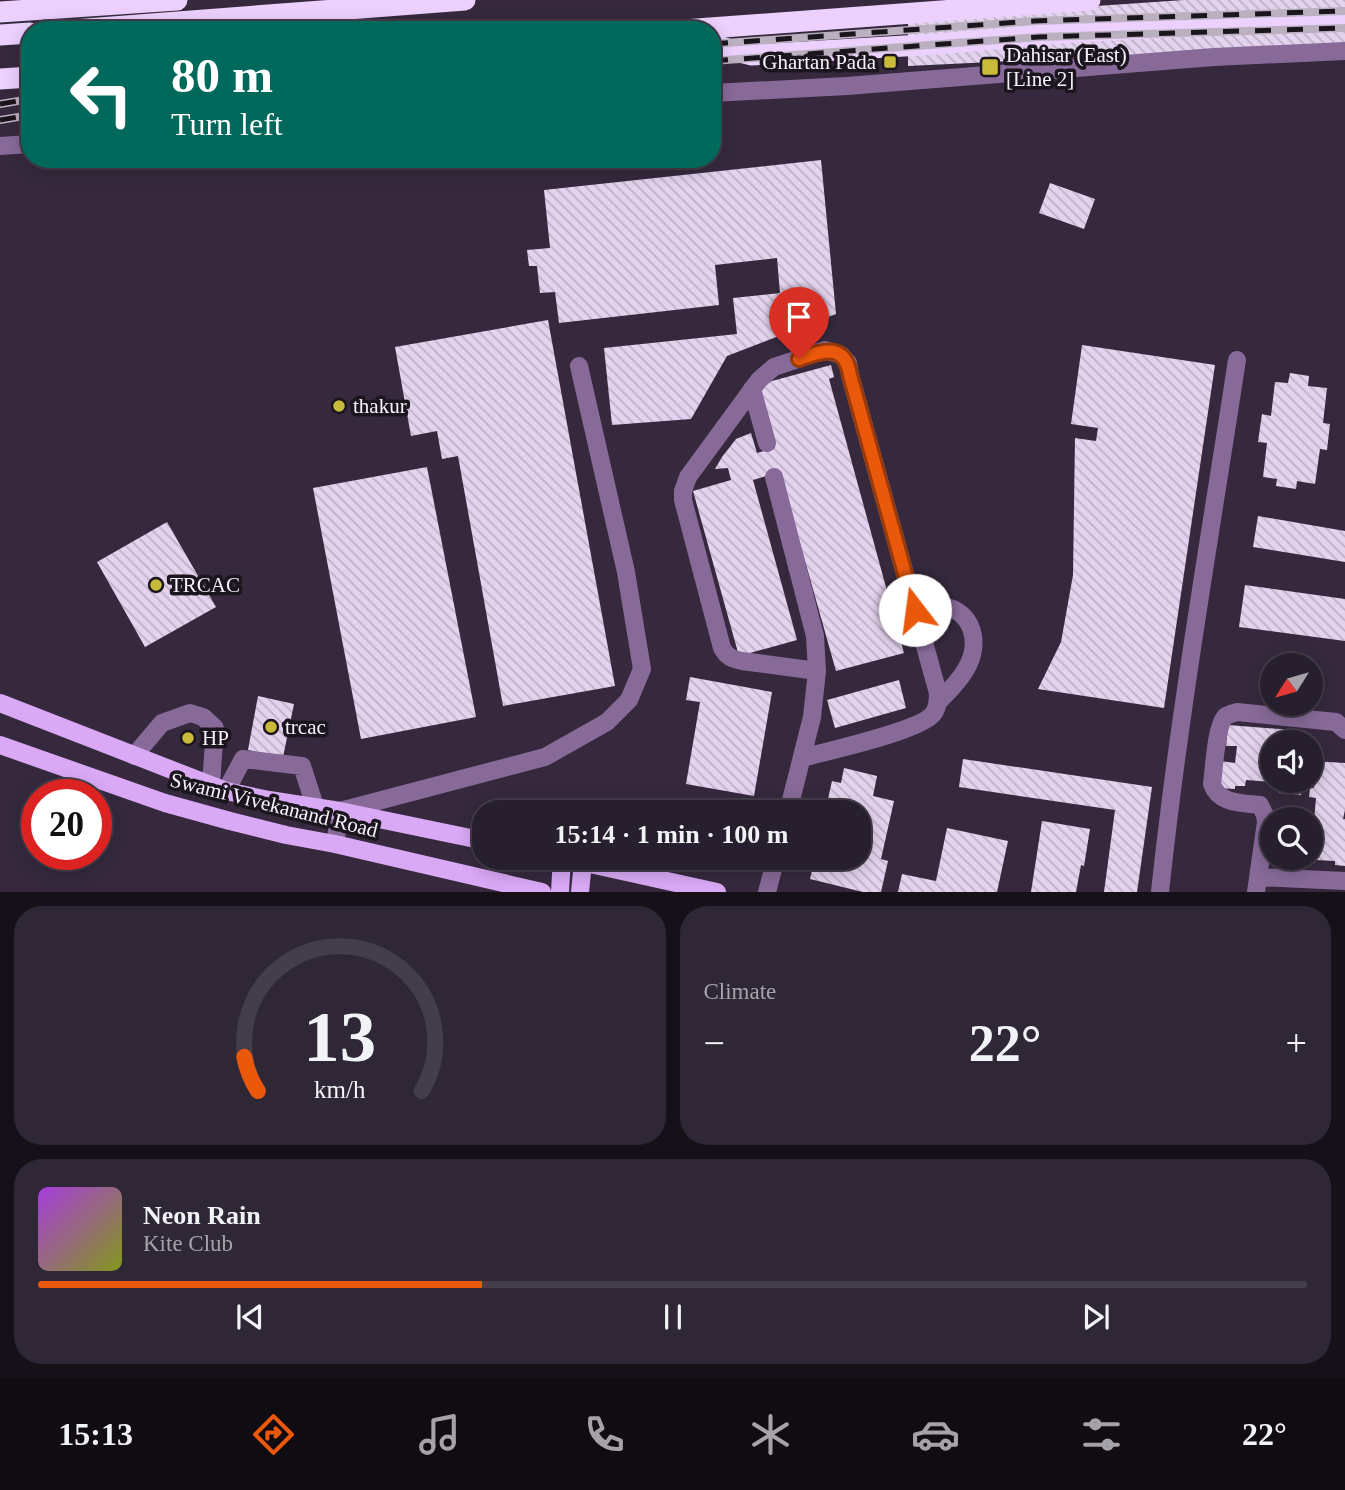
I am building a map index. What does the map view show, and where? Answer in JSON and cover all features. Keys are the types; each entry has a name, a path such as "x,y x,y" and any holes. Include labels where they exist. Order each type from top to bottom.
{"highway":[{"path":"0,12 177,0"},
{"path":"191,21 466,0"},
{"path":"721,27 1090,0"},
{"path":"721,47 752,55 938,44 1075,32 1345,18"},
{"path":"0,35 21,34"},
{"path":"0,79 21,78"}],"main road":[{"name":"Swami Vivekanand Road","path":"0,703 218,788 472,838"},
{"name":"Swami Vivekanand Road","path":"0,745 165,803 286,835 542,891"},
{"path":"560,891 561,870"},
{"path":"580,891 582,870"},
{"path":"620,870 717,891"}],"street":[{"path":"721,93 847,86 1214,57 1345,51"},
{"path":"0,145 21,144"},
{"path":"802,758 880,737 926,721 936,711 938,702 938,693 848,363 841,355 825,350 774,368 759,380 688,477 683,491 683,500 722,648 727,656 733,660 817,671"},
{"path":"1160,891 1167,823 1237,360"},
{"path":"335,844 340,811 545,757 607,722 629,700 642,668 626,572 579,366"},
{"path":"752,389 768,443"},
{"path":"774,477 816,636 817,671 812,717 791,800"},
{"path":"915,610 939,606 956,610 967,619 973,629 972,654 968,667 954,687 938,702"},
{"path":"1345,730 1336,722 1237,712 1228,714 1220,727 1212,784 1214,792 1225,800 1259,806 1263,810 1266,822 1257,884 1345,881"},
{"path":"134,756 162,723 190,713 203,717 215,728 218,788"},
{"path":"218,788 243,759 302,766 315,806"},
{"path":"767,891 773,870"}],"building":[{"path":"1184,0 1345,0 1345,45 908,66 908,19"},
{"path":"821,160 836,314 727,356 691,419 612,425 604,348 737,334 733,298 780,293 777,258 715,265 719,305 559,323 555,292 540,293 537,266 529,266 527,250 550,248 544,190"},
{"path":"1050,183 1095,199 1084,229 1039,213"},
{"path":"548,320 615,686 503,706 458,456 442,459 437,431 411,436 395,347"},
{"path":"1082,345 1215,365 1164,708 1038,689 1061,642 1073,575 1075,438 1096,441 1098,428 1071,424"},
{"path":"831,365 834,377 829,379 904,653 836,671 780,472 753,480 797,640 739,656 693,491 731,480 728,468 715,469 736,439 751,433 757,453 775,448 757,385"},
{"path":"1290,373 1309,376 1308,386 1327,388 1323,423 1330,424 1327,450 1320,449 1315,484 1297,481 1296,489 1276,486 1277,479 1263,477 1267,443 1258,442 1262,414 1271,416 1275,382 1288,383"},
{"path":"427,467 476,717 361,739 313,488"},
{"path":"1258,516 1345,531 1345,562 1253,547"},
{"name":"TRCAC","path":"167,522 216,607 145,647 97,562"},
{"path":"1245,585 1345,599 1345,641 1239,627"},
{"path":"690,677 772,692 754,796 686,784 700,702 686,700"},
{"path":"899,680 906,708 835,728 827,700"},
{"name":"trcac","path":"258,696 294,704 283,757 248,750"},
{"path":"1228,725 1293,730 1260,730 1260,781 1246,780 1245,786 1235,786 1235,789 1218,788 1220,761 1235,763 1237,746 1226,746"},
{"path":"963,759 1152,787 1137,892 1104,892 1115,810 959,787"},
{"path":"1323,762 1345,763 1345,866 1335,865 1335,861 1323,860 1323,807 1315,807 1316,798 1309,797 1309,793 1323,793"},
{"path":"844,768 877,776 873,796 894,801 881,859 888,861 881,892 863,892 810,879 812,870 871,870 871,800 828,800 832,781 841,783"},
{"path":"1042,821 1090,829 1084,866 1081,865 1076,892 1031,892"},
{"path":"947,828 1008,841 997,892 898,892 902,874 936,881"}],"railway":[{"path":"721,43 1034,21 1345,11"},
{"path":"721,60 1039,37 1345,28"},
{"path":"0,104 21,100"},
{"path":"0,120 21,116"}],"place":[{"name":"Ghartan Pada","path":"890,62"},
{"name":"Dahisar (East) [Line 2]","path":"990,67"},
{"name":"thakur","path":"339,406"},
{"name":"TRCAC","path":"156,585"},
{"name":"trcac","path":"271,727"},
{"name":"HP","path":"188,738"}],"route":[{"path":"799,359 825,350 841,355 848,363 915,610"}]}
